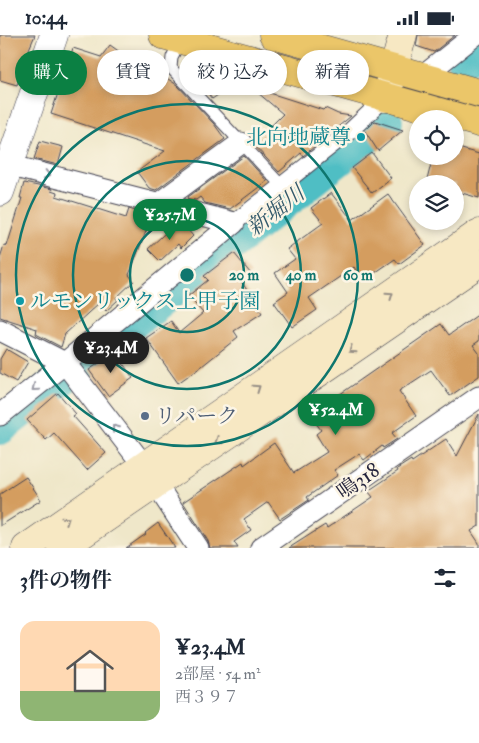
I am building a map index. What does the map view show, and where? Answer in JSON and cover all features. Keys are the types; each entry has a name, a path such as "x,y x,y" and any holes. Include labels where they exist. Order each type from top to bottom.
{"highway":[{"path":"273,35 479,93"},
{"path":"172,37 479,123"}],"main road":[{"path":"385,97 403,35"},
{"path":"62,548 150,475 479,233"},
{"path":"26,548 150,475 479,263"}],"street":[{"path":"0,192 5,165 54,35"},
{"path":"422,77 475,35"},
{"path":"0,415 68,367 234,223 350,131 385,97"},
{"path":"158,204 241,143"},
{"path":"5,165 234,223"},
{"path":"0,330 68,367 150,475 198,548"},
{"name":"鳴318","path":"261,548 479,397"}],"lane":[{"path":"172,37 171,68 281,185"}],"building":[{"path":"0,35 35,35 29,50 15,50 15,84 0,80"},
{"path":"418,35 455,35 434,52 416,46"},
{"path":"110,45 117,50 106,50"},
{"path":"87,52 97,56 97,95 169,95 169,80 179,87 179,95 186,95 214,124 225,139 156,190 149,188 137,172 165,151 51,114 57,95 87,95"},
{"path":"209,95 218,95 212,99"},
{"path":"260,95 276,95 323,110 325,108 338,114 351,116 303,156 301,153 279,172 253,144 283,114"},
{"path":"375,121 403,130 378,151 365,131"},
{"path":"40,141 63,147 58,165 34,159"},
{"path":"464,150 479,154 479,198 464,194 464,175 428,175 431,165 464,165"},
{"path":"372,153 391,178 372,193 352,168"},
{"path":"244,156 267,181 230,209 205,203 200,197 196,200 189,199 188,197"},
{"path":"24,183 52,189 51,191 57,193 56,196 126,218 129,209 152,216 129,275 134,281 116,298 118,300 106,311 99,303 65,334 61,347 36,334 37,329 0,317 0,258 4,245 7,246 22,198 20,198"},
{"path":"331,193 352,220 388,194 409,223 409,230 414,230 425,245 399,264 395,259 363,281 354,267 309,298 317,310 292,327 274,302 288,292 275,273 295,259 287,249 323,223 311,208"},
{"path":"175,224 187,229 193,236 181,248 178,244 160,261 148,249"},
{"path":"234,253 251,274 241,281 262,313 234,331 238,337 178,383 146,338 171,321 179,333 203,313 188,296 208,280 204,276"},
{"path":"479,314 479,341 473,345 479,353 479,376 450,396 431,370 399,391 416,416 392,433 397,439 383,448 382,446 364,460 359,454 334,470 338,475 307,497 309,500 280,519 268,502 244,519 251,530 234,542 238,548 210,548 208,541 183,502 243,462 244,465 274,443 294,473 327,452 316,434 321,430 310,415 441,324 449,335"},
{"path":"6,349 28,362 16,382 0,373 0,359"},
{"path":"115,352 133,378 108,396 89,370"},
{"path":"58,393 76,414 73,416 106,453 87,470 54,433 46,440 27,420"},
{"path":"479,414 479,526 471,531 479,543 479,548 289,548 325,525 327,528 373,497 368,491 398,471 397,469 411,460 412,462 446,439 457,456"},
{"path":"26,477 41,500 0,526 0,494"},
{"path":"158,523 175,548 126,548 146,534"}],"waterway":[{"name":"新堀川","path":"464,60 479,48"},
{"name":"新堀川","path":"0,428 386,122"}],"place":[{"name":"北向地蔵尊","path":"361,137"},
{"name":"ルモンリックス上甲子園","path":"20,301"},
{"name":"リパーク","path":"145,416"}]}
